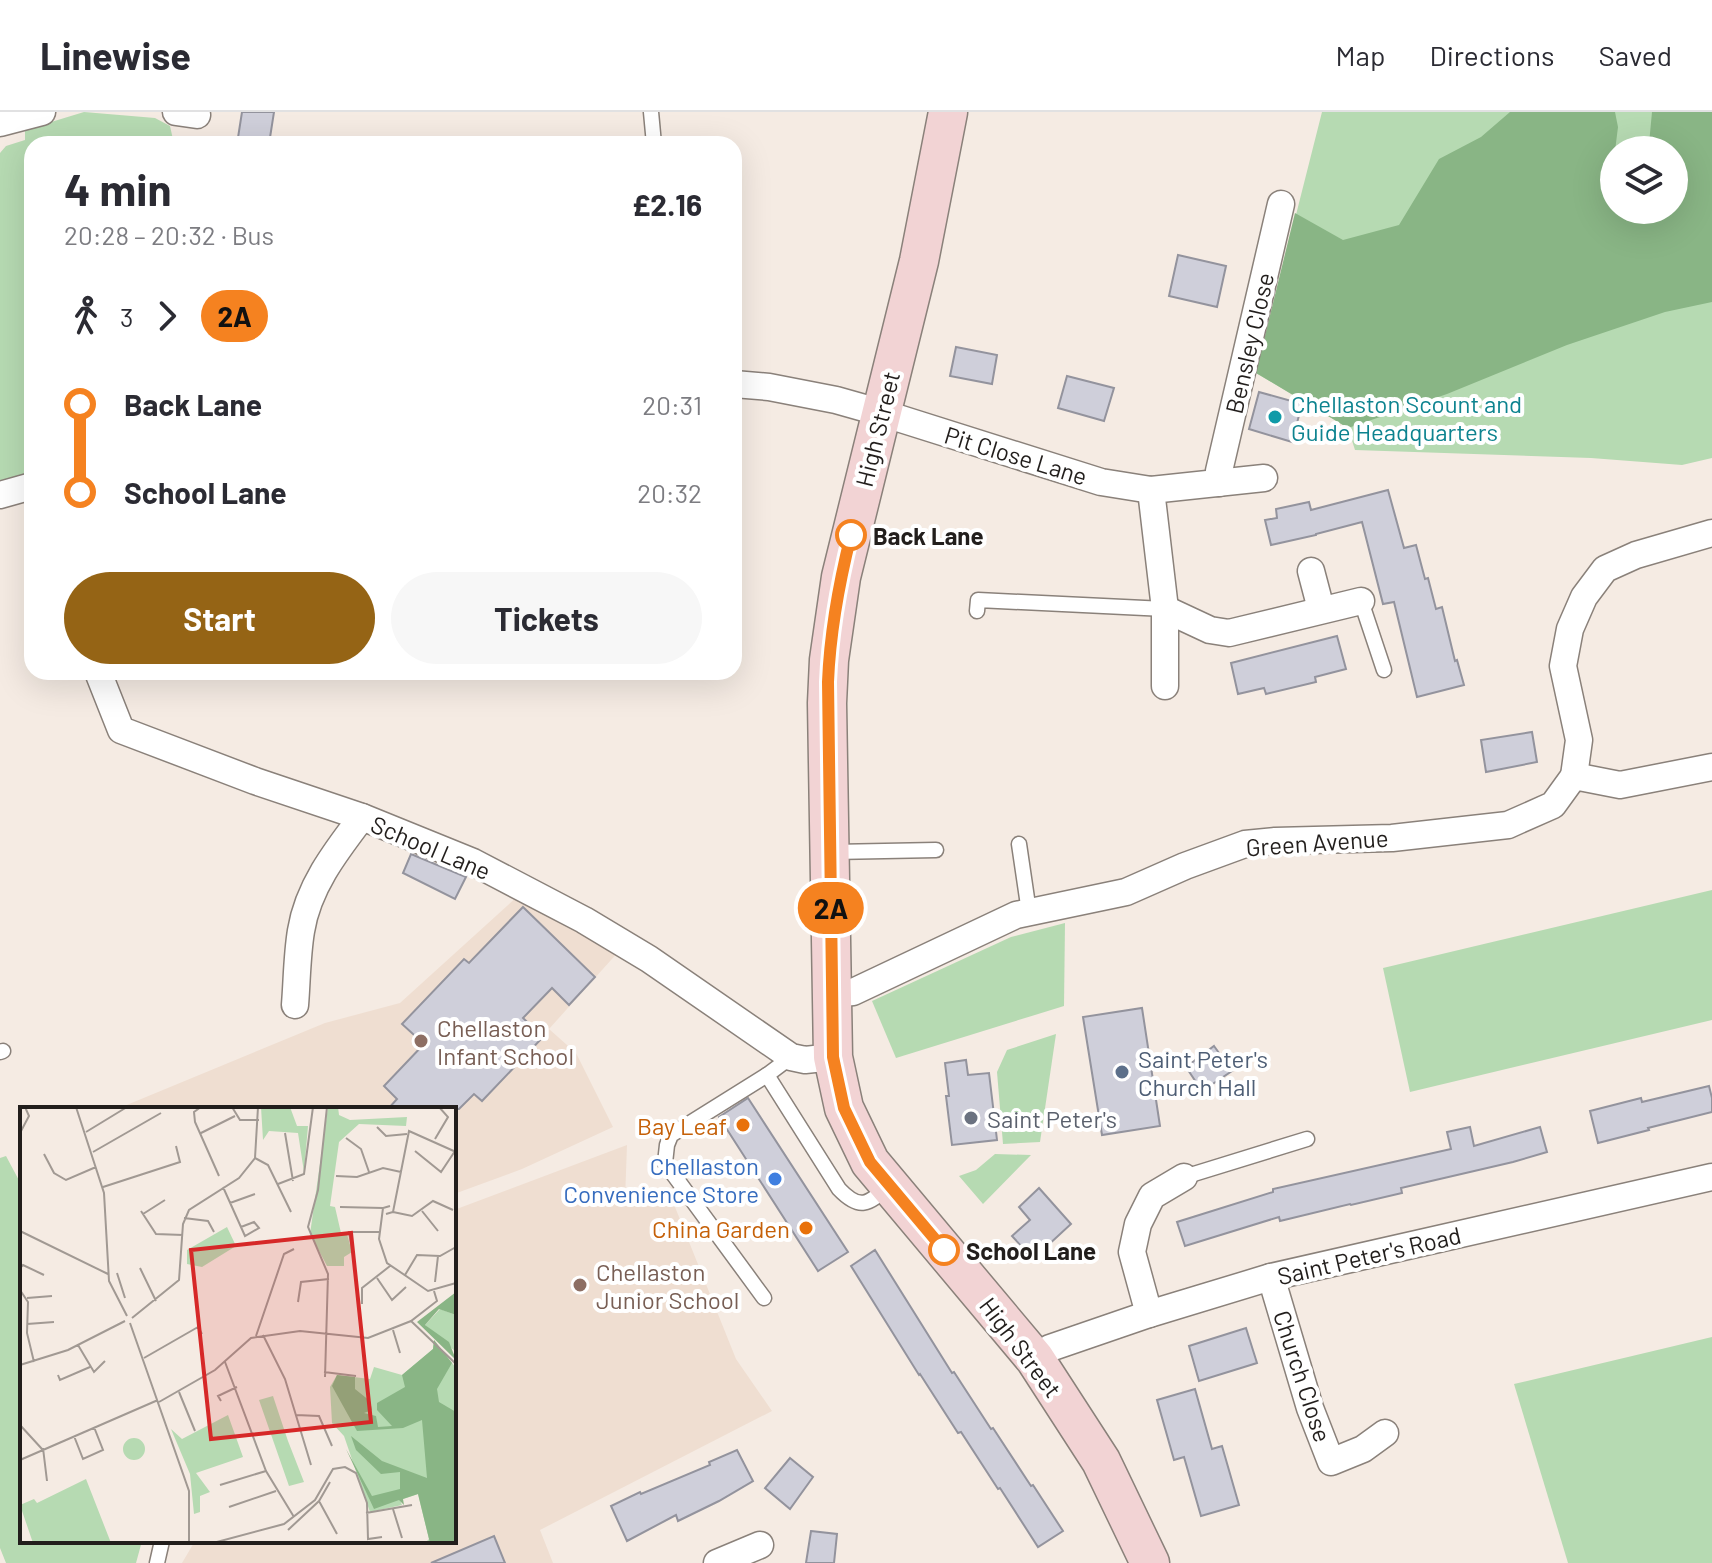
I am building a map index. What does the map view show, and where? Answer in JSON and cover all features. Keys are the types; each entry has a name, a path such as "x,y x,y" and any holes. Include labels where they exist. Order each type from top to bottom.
{"street":[{"path":"0,123 42,112"},
{"name":"High Street","path":"948,112 919,261 841,577 832,633 827,703 833,1057 844,1108 870,1162 1035,1359 1101,1461 1150,1563"},
{"name":"Bensley Close","path":"1219,483 1219,471 1281,204"},
{"path":"742,385 836,400 882,413"},
{"name":"Pit Close Lane","path":"882,413 1101,482 1151,490 1264,478"},
{"path":"0,495 24,488"},
{"path":"1151,490 1165,609 1165,686"},
{"path":"1712,533 1636,555 1605,569 1584,597 1570,629 1563,666 1579,740 1574,776 1620,785 1712,767"},
{"path":"1311,571 1321,609"},
{"path":"1165,609 1210,630 1229,633 1361,601"},
{"name":"School Lane","path":"101,680 121,730 244,777 362,817 473,862 584,920 649,959 791,1057"},
{"name":"Green Avenue","path":"831,994 853,992 1016,915 1126,892 1245,844 1392,838 1508,825 1553,805 1574,776"},
{"name":"School Lane","path":"295,1005 301,930 307,908 327,864 362,817"},
{"path":"791,1057 805,1060 833,1057"},
{"path":"1149,1314 1132,1252 1138,1224 1152,1196 1184,1177"},
{"name":"Saint Peter's Road","path":"1035,1359 1050,1348 1271,1277 1712,1177"},
{"name":"Church Close","path":"1271,1277 1310,1408 1331,1462 1363,1449 1385,1433"},
{"path":"717,1563 760,1545"}],"lane":[{"path":"651,112 653,136"},
{"path":"977,611 978,600 1165,609"},
{"path":"1361,601 1384,670"},
{"path":"1019,844 1029,912"},
{"path":"831,852 936,850"},
{"path":"764,1298 665,1163 667,1145 671,1135 791,1057"},
{"path":"767,1075 839,1189 850,1201 860,1204 871,1201 889,1187"},
{"path":"1184,1177 1307,1139"},
{"path":"157,1563 162,1543"}],"shaded area":[{"name":"Chellaston Infant School","path":"519,895 620,950 549,1029 576,1053 613,1127 522,1169 456,1193 456,1107 122,1107 325,1023 400,1003"},
{"name":"Chellaston Junior School","path":"627,1145 625,1200 675,1207 736,1359 772,1411 540,1530 553,1563 182,1563 194,1543 456,1543 456,1209"}],"green space":[{"path":"84,112 155,118 170,126 172,136 25,136 25,130"},
{"path":"1322,112 1712,112 1712,458 1682,465 1591,458 1355,450 1348,428 1256,373"},
{"path":"1510,112 1615,112 1617,136 1600,136 1600,224 1688,224 1688,136 1650,136 1652,112 1712,112 1712,302 1665,312 1567,345 1447,394 1348,428 1256,373 1295,213 1343,240 1399,225 1439,159 1481,137"},
{"path":"24,140 24,478 0,483 0,153 6,146"},
{"path":"1712,890 1712,1020 1410,1092 1383,968"},
{"path":"1065,923 1064,1006 896,1058 872,1001 1011,937"},
{"path":"1056,1034 1040,1142 1003,1144 997,1072 1007,1050"},
{"path":"995,1154 1031,1155 983,1204 959,1176 976,1170"},
{"path":"6,1156 20,1182 20,1543 141,1543 136,1563 6,1563 0,1548 0,1158"},
{"path":"1712,1337 1712,1563 1568,1563 1514,1384"}],"building":[{"path":"242,112 274,112 270,136 238,136"},
{"path":"1178,255 1226,266 1217,307 1169,296"},
{"path":"956,347 997,355 992,384 950,376"},
{"path":"1067,376 1114,388 1104,421 1058,408"},
{"name":"Chellaston Scount and Guide Headquarters","path":"1259,392 1302,404 1292,442 1249,429"},
{"path":"1388,490 1404,548 1416,545 1436,609 1442,607 1464,685 1417,697 1394,602 1383,604 1362,522 1271,545 1265,520 1277,518 1276,509 1309,502 1311,510"},
{"path":"1337,636 1346,669 1315,677 1316,682 1266,694 1264,688 1238,694 1231,663"},
{"path":"1532,732 1537,762 1486,772 1481,740"},
{"path":"411,854 466,877 455,899 403,873"},
{"path":"523,907 595,977 569,1005 552,988 523,1018 543,1037 482,1101 474,1094 459,1109 390,1107 397,1099 384,1086 424,1044 402,1024 464,959 469,963"},
{"name":"Saint Peter's Church Hall","path":"1142,1008 1160,1126 1102,1135 1083,1017"},
{"path":"1214,1046 1232,1071 1202,1091 1186,1067"},
{"name":"Saint Peter's","path":"966,1060 968,1075 989,1073 997,1140 952,1145 945,1063"},
{"path":"1709,1086 1712,1112 1598,1143 1590,1111"},
{"path":"748,1098 848,1252 818,1271 719,1117"},
{"path":"1470,1127 1474,1146 1540,1127 1547,1152 1401,1188 1402,1193 1280,1221 1279,1217 1185,1246 1177,1222 1273,1192 1273,1189 1451,1149 1447,1132"},
{"path":"1039,1188 1071,1224 1033,1259 1012,1236 1030,1220 1019,1207"},
{"path":"875,1250 952,1373 1063,1531 1038,1547 919,1375 851,1266"},
{"path":"1246,1328 1257,1363 1199,1381 1189,1346"},
{"path":"1195,1389 1212,1449 1222,1446 1239,1505 1201,1516 1184,1457 1174,1460 1157,1400"},
{"path":"737,1450 753,1481 678,1521 676,1515 627,1541 611,1506 710,1465 709,1462"},
{"path":"790,1458 813,1477 790,1509 765,1488"},
{"path":"811,1531 837,1534 834,1563 806,1563"},
{"path":"494,1536 505,1563 431,1563"}],"bus line":[{"name":"2A","path":"851,535 833,620 827,703 833,1057 844,1108 870,1162 944,1250"}],"place":[{"name":"Chellaston Scount and Guide Headquarters","path":"1275,417"},
{"name":"Back Lane","path":"851,535"},
{"name":"Chellaston Infant School","path":"421,1041"},
{"name":"Saint Peter's Church Hall","path":"1122,1072"},
{"name":"Saint Peter's","path":"971,1118"},
{"name":"Bay Leaf","path":"743,1125"},
{"name":"Chellaston Convenience Store","path":"775,1179"},
{"name":"China Garden","path":"806,1228"},
{"name":"School Lane","path":"944,1250"},
{"name":"Chellaston Junior School","path":"580,1285"}]}
